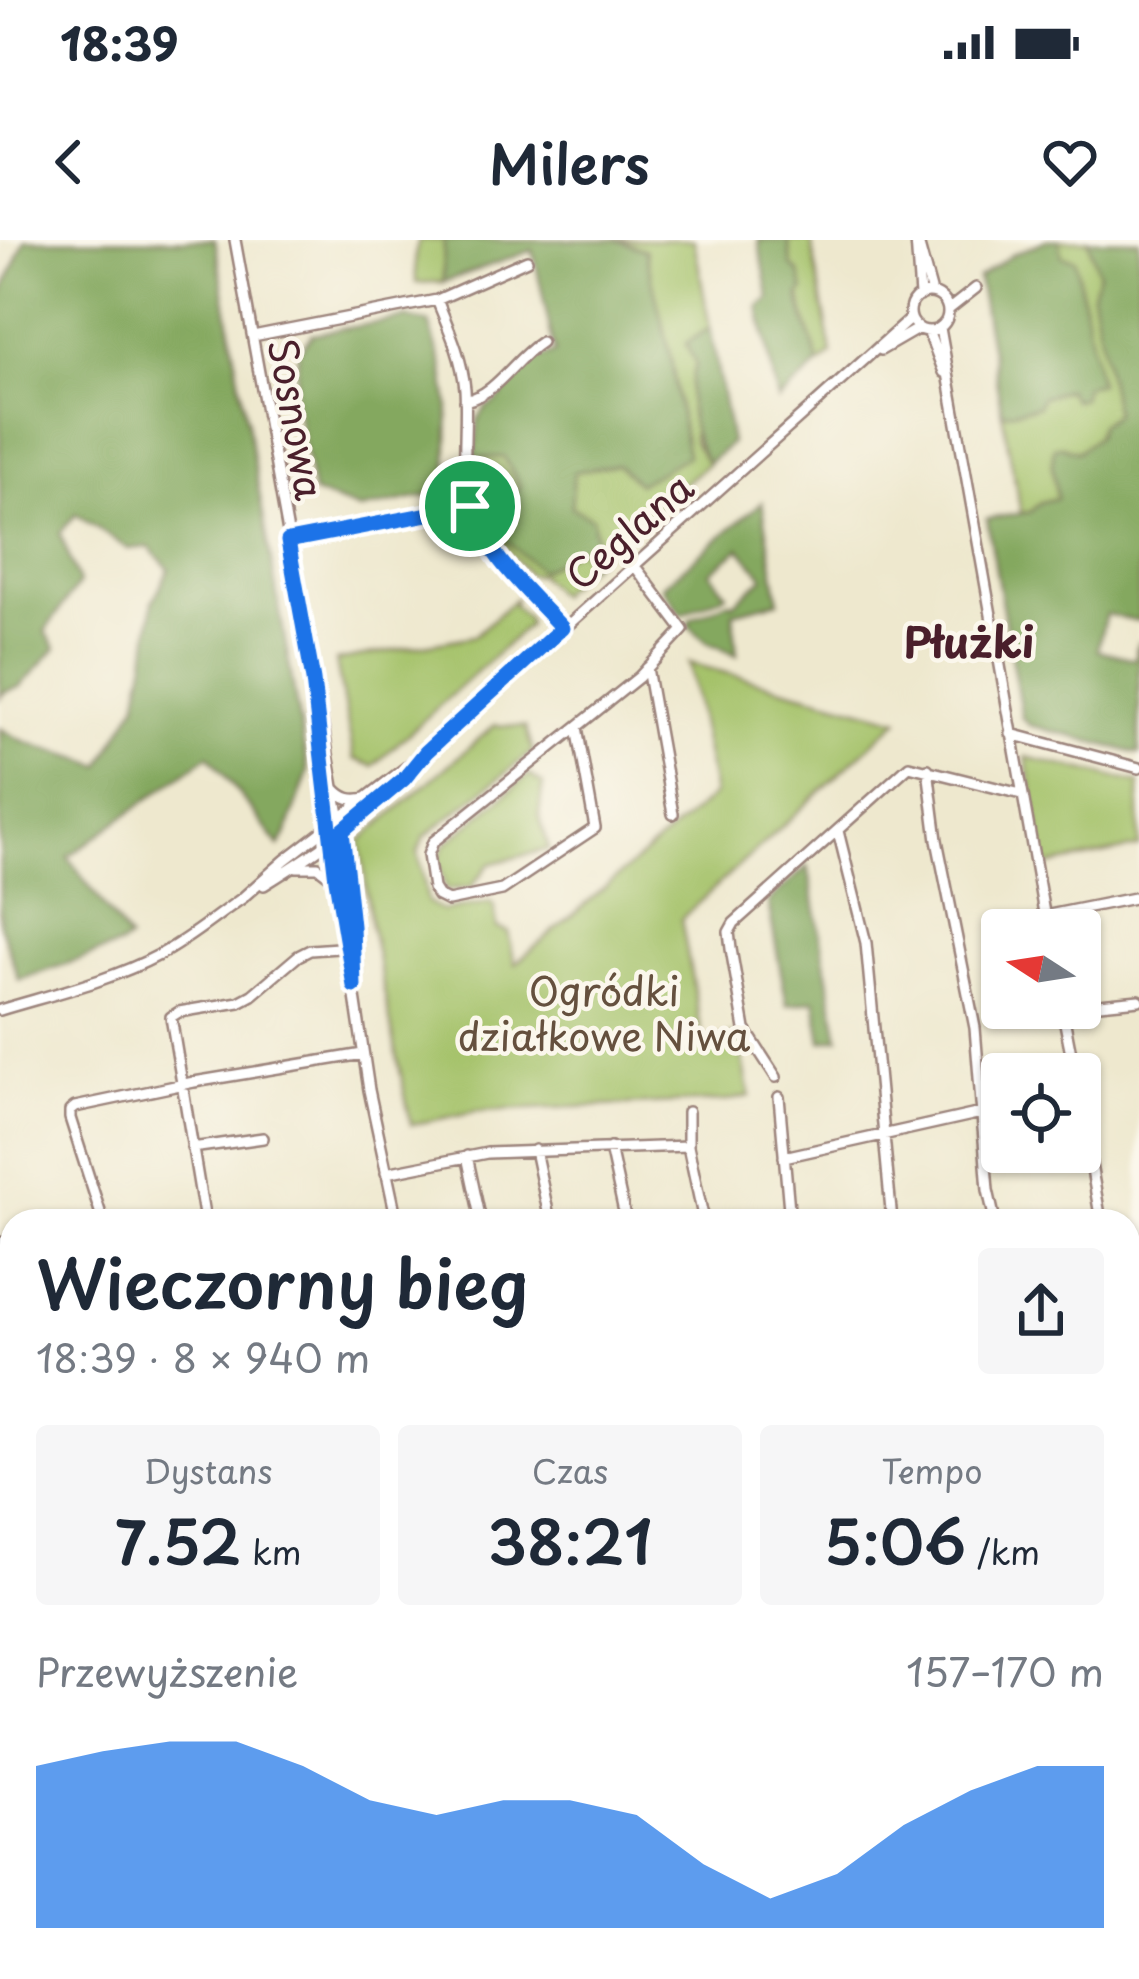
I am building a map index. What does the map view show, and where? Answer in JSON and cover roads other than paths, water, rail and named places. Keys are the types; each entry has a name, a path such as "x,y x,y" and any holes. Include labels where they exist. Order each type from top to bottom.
{"street":[{"name":"Sosnowa","path":"236,240 335,830"},
{"path":"917,240 932,296 948,310"},
{"path":"253,336 437,300 527,260"},
{"path":"929,329 945,323 948,310 976,288 912,305 911,318 929,329 950,388 1043,909"},
{"path":"437,300 458,354 465,400 463,464 478,527 496,557 562,628"},
{"name":"Ceglana","path":"335,830 911,318"},
{"name":"Ceglana","path":"871,356 929,329"},
{"path":"465,400 488,391 541,342"},
{"path":"288,541 470,506"},
{"path":"577,727 595,829 502,890 448,901 438,896 428,854 433,842 647,668 683,630 634,565"},
{"path":"647,668 673,814"},
{"name":"Sosnowa","path":"313,680 335,789 335,830"},
{"path":"1011,734 1139,768"},
{"name":"Ceglana","path":"335,830 404,779 426,752"},
{"path":"776,1077 746,1029 729,932 734,923 905,768 914,766 1021,794"},
{"path":"784,1157 981,1114 974,1028 950,915 928,770"},
{"path":"335,789 347,798 366,798"},
{"path":"0,1010 87,984 179,943 291,868 335,830"},
{"path":"335,830 336,880 350,946"},
{"path":"240,899 285,860 335,830"},
{"path":"335,830 363,1054 394,1209"},
{"path":"838,831 866,943 891,1209"},
{"path":"291,868 318,867 336,880"},
{"path":"1077,909 1139,896"},
{"path":"203,1209 171,1017 238,1002 304,952 350,946"},
{"path":"1101,1004 1139,1000"},
{"path":"99,1209 70,1111 75,1107 363,1054"},
{"path":"779,1097 789,1209"},
{"path":"688,1112 688,1147 701,1209"},
{"path":"192,1148 263,1138"},
{"path":"386,1173 466,1156 535,1150 688,1147"},
{"path":"610,1148 623,1209"},
{"path":"535,1150 547,1209"},
{"path":"466,1156 478,1209"},
{"path":"986,1173 992,1209"},
{"path":"1092,1173 1099,1209"}],"district":[{"name":"Płużki","path":"969,640"}],"park label":[{"name":"Ogródki działkowe Niwa","path":"604,1012"}]}
